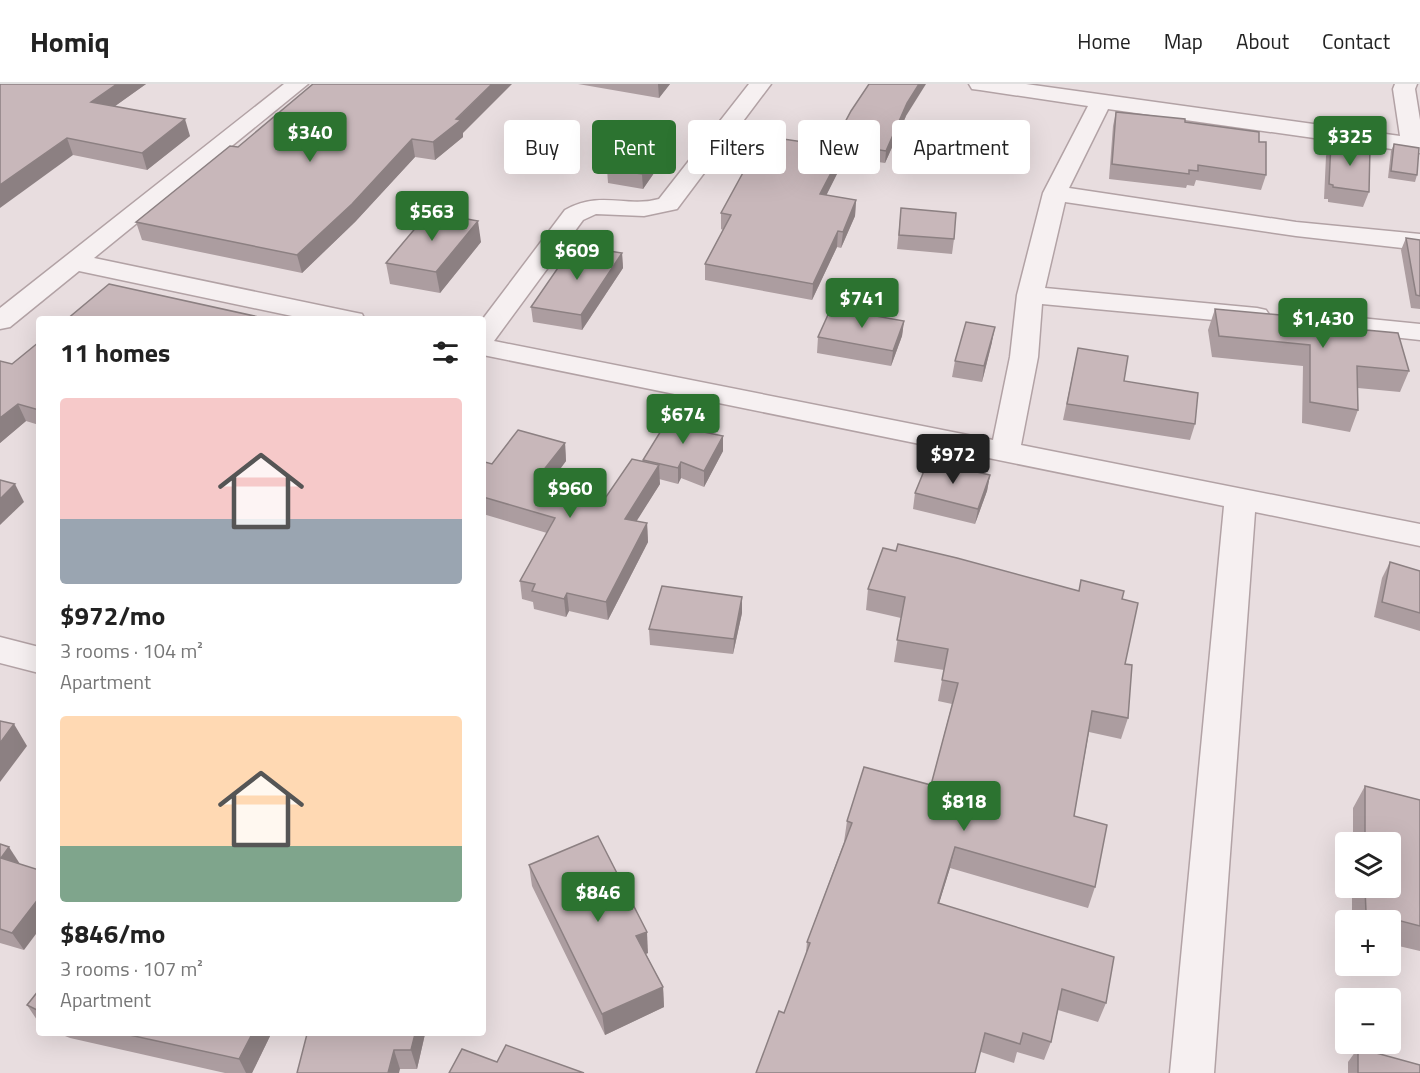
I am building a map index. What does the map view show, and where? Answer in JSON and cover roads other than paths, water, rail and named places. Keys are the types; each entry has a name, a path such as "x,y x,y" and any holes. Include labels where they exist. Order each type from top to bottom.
{"street":[{"path":"0,321 297,84"},
{"path":"486,333 574,215 584,208 598,205 642,210 657,209 668,204 760,84"},
{"path":"980,84 1417,145 1404,89 1406,84"},
{"path":"1005,453 1024,357 1030,295 1055,193 1101,101"},
{"path":"1055,193 1296,229 1420,242"},
{"path":"75,262 333,316"},
{"path":"1030,295 1420,332"},
{"path":"486,347 1420,535"},
{"path":"1192,1073 1240,500"},
{"path":"0,650 36,659"}]}
